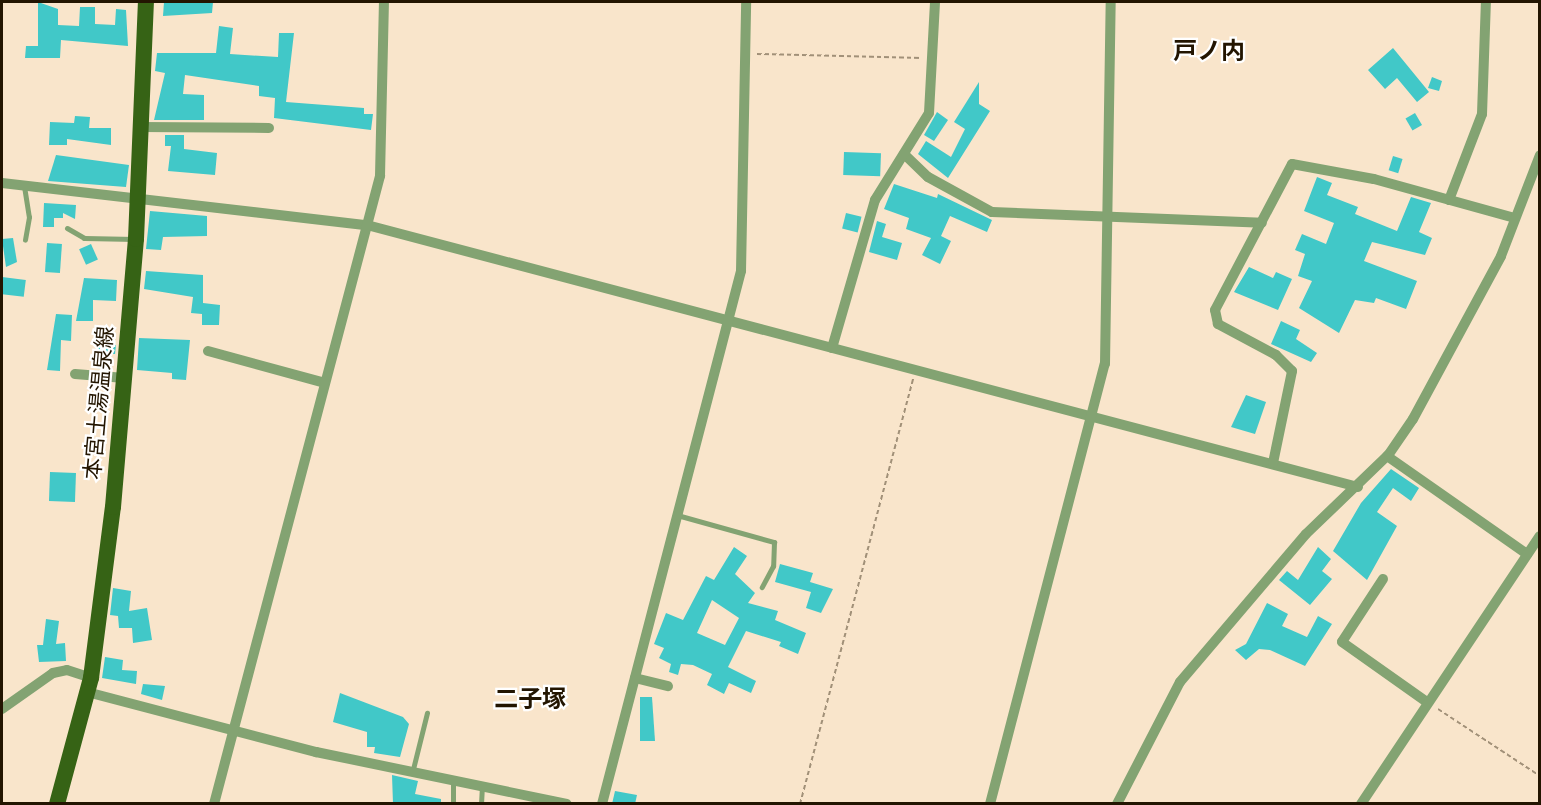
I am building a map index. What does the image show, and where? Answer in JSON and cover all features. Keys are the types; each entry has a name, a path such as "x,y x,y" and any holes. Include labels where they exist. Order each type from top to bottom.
{"main road":[{"name":"本宮土湯温泉線","path":"57,804 89,685 126,378 136,239 146,2"}],"street":[{"path":"214,804 380,176 384,2"},
{"path":"602,804 742,260 746,2"},
{"path":"832,348 875,200 929,113 935,2"},
{"path":"990,804 1105,364 1112,2"},
{"path":"1449,200 1482,114 1485,2"},
{"path":"140,127 269,128"},
{"path":"904,154 928,177 992,213 1263,224"},
{"path":"1116,804 1180,682 1306,534 1358,487 1387,456 1476,307 1515,218 1539,155"},
{"path":"1273,463 1292,371 1276,355 1218,324 1215,316 1290,167 1299,162 1515,218"},
{"path":"2,183 367,225 1358,487"},
{"path":"208,351 325,383"},
{"path":"75,375 126,378"},
{"path":"1387,456 1527,554"},
{"path":"1361,804 1539,536"},
{"path":"1383,579 1342,642 1428,703"},
{"path":"2,709 53,673 67,670 89,685 316,752 453,778 482,785 518,798 565,803"},
{"path":"635,678 668,686"}],"lane":[{"path":"24,186 29,218 25,240"},
{"path":"67,228 84,238 136,239"},
{"path":"677,515 774,542 773,566 762,587"},
{"path":"413,769 427,713"},
{"path":"453,778 453,804"},
{"path":"481,804 482,785"}],"path":[{"path":"745,54 933,58"},
{"path":"800,804 915,370"},
{"path":"1428,703 1539,776"}],"building":[{"path":"38,2 58,9 58,25 79,26 80,7 95,7 95,24 115,25 116,9 126,10 128,46 61,40 60,58 25,58 26,46 38,46"},
{"path":"164,2 213,2 212,13 163,16"},
{"path":"219,26 233,28 230,54 278,57 279,33 294,33 286,102 364,108 364,114 373,114 371,130 274,118 275,98 259,96 259,86 185,75 183,94 204,95 204,120 154,120 165,73 155,71 157,53 216,53"},
{"path":"1393,48 1429,92 1417,102 1397,78 1385,89 1368,70"},
{"path":"1432,77 1442,81 1439,91 1428,88"},
{"path":"979,82 979,104 990,111 948,178 918,154 926,141 951,157 965,129 954,122"},
{"path":"937,112 948,120 934,141 924,135"},
{"path":"1415,113 1422,125 1412,131 1405,118"},
{"path":"75,116 90,117 89,128 111,128 111,145 67,139 67,145 49,145 50,122 74,123"},
{"path":"165,135 184,135 184,149 217,153 215,175 168,171 171,146 165,146"},
{"path":"844,152 881,153 880,176 843,175"},
{"path":"56,155 129,165 126,187 48,181"},
{"path":"1393,156 1403,159 1398,173 1389,170"},
{"path":"1317,177 1332,183 1327,195 1358,207 1355,214 1397,231 1411,197 1431,203 1419,232 1432,238 1425,255 1372,242 1364,261 1417,281 1406,309 1376,298 1374,303 1355,300 1339,333 1299,308 1312,281 1298,276 1305,254 1295,250 1302,234 1326,244 1334,223 1304,211"},
{"path":"894,184 937,198 938,194 992,220 987,232 950,216 941,236 951,241 940,264 922,255 931,238 906,229 909,218 884,209"},
{"path":"44,203 76,205 75,219 63,213 63,218 54,218 54,227 43,227"},
{"path":"150,211 207,216 207,236 163,237 161,250 146,249"},
{"path":"846,213 862,217 858,232 842,229"},
{"path":"877,221 886,224 882,237 902,243 897,260 869,252"},
{"path":"13,238 17,262 6,267 2,239"},
{"path":"47,243 62,244 60,273 45,272"},
{"path":"91,244 98,260 86,265 79,249"},
{"path":"1249,267 1273,278 1276,272 1292,279 1278,310 1234,292"},
{"path":"146,271 203,275 203,303 220,305 219,325 202,325 202,314 191,313 193,297 144,289"},
{"path":"2,277 26,280 24,297 2,294"},
{"path":"84,278 117,280 116,301 93,300 93,321 76,321"},
{"path":"56,314 72,315 71,341 61,340 60,371 47,370"},
{"path":"1281,321 1300,330 1296,339 1317,353 1311,362 1271,344"},
{"path":"139,338 190,340 186,380 172,379 172,373 137,370"},
{"path":"98,344 116,345 115,354 108,354 108,369 96,368"},
{"path":"1246,395 1266,402 1255,434 1231,427"},
{"path":"1391,469 1419,488 1411,501 1393,488 1377,512 1397,526 1367,580 1333,551 1361,503"},
{"path":"50,472 76,473 75,502 49,501"},
{"path":"734,547 747,556 735,574 755,593 748,603 778,611 775,620 806,633 798,654 779,646 781,642 746,631 728,667 756,681 751,693 729,683 724,694 707,685 712,674 693,665 681,664 678,675 669,672 671,664 659,658 664,648 654,644 666,613 683,620 706,576 714,580","holes":["712,600 739,618 725,645 697,633"]},
{"path":"1318,547 1331,559 1322,571 1332,579 1310,605 1279,580 1287,571 1298,580"},
{"path":"780,564 813,573 810,582 833,589 821,613 806,608 811,592 775,582"},
{"path":"113,588 131,591 129,611 147,608 152,640 133,643 132,628 119,628 118,616 110,615"},
{"path":"1267,603 1288,614 1282,626 1307,637 1318,616 1332,624 1305,666 1270,650 1259,649 1246,660 1235,650 1246,644"},
{"path":"46,619 59,621 56,644 65,643 66,661 39,662 37,645 43,645"},
{"path":"105,657 123,660 122,670 137,671 136,684 102,678"},
{"path":"143,684 165,686 162,700 141,694"},
{"path":"340,693 403,717 409,724 400,757 374,753 375,747 367,747 367,732 333,722"},
{"path":"640,697 652,697 655,741 640,741"},
{"path":"392,775 418,781 415,794 441,799 441,804 393,804"},
{"path":"615,791 637,795 635,804 612,804"}],"district":[{"name":"戸ノ内","path":"1209,52"},
{"name":"二子塚","path":"530,700"}]}
